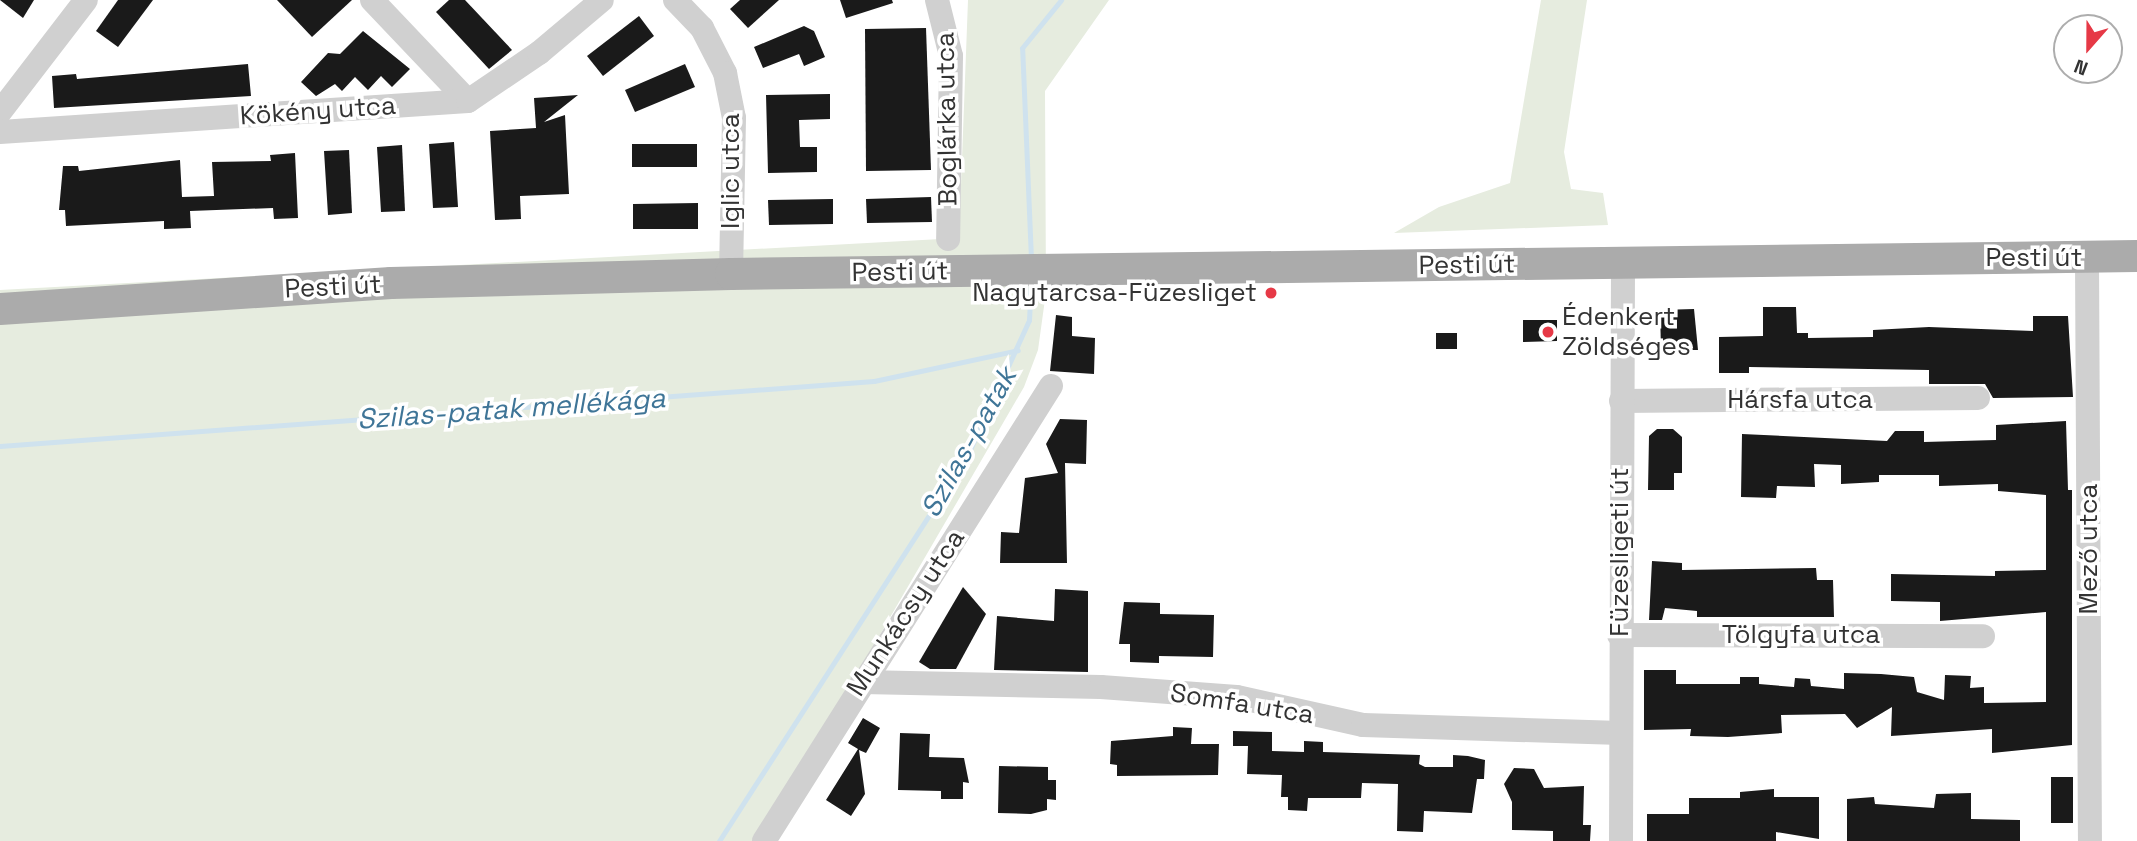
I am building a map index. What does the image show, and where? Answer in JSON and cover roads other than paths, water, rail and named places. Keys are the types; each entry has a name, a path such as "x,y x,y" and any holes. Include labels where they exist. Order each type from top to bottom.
{"main road":[{"name":"Pesti út","path":"0,309 391,283 731,274 2137,256"}],"street":[{"path":"0,112 86,0"},
{"path":"372,0 468,101 539,53 602,0"},
{"name":"Iglic utca","path":"675,0 702,28 725,73 734,118 731,274"},
{"name":"Boglárka utca","path":"937,0 951,55 948,239"},
{"name":"Kökény utca","path":"0,132 468,101"},
{"name":"Mező utca","path":"2087,258 2091,841"},
{"name":"Füzesligeti út","path":"1621,841 1619,635 1623,264"},
{"name":"Munkácsy utca","path":"764,841 1051,386"},
{"name":"Hársfa utca","path":"1621,401 1978,398"},
{"name":"Tölgyfa utca","path":"1619,635 1983,636"},
{"name":"Somfa utca","path":"862,682 1101,687 1237,697 1363,725 1621,733"}],"waterway":[{"name":"Szilas-patak","path":"1031,259 1022,48 1061,0"},
{"name":"Szilas-patak","path":"719,841 968,454 1029,320 1031,280"},
{"name":"Szilas-patak mellékága","path":"0,446 874,381 1018,350"}],"place":[{"name":"Nagytarcsa-Füzesliget","path":"1271,293"},
{"name":"Édenkert Zöldséges","path":"1548,332"}]}
